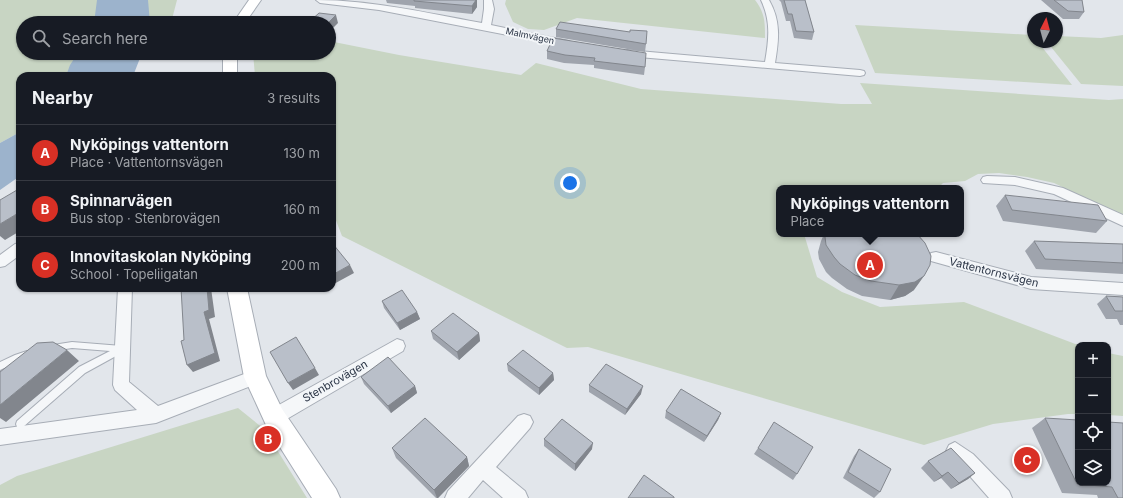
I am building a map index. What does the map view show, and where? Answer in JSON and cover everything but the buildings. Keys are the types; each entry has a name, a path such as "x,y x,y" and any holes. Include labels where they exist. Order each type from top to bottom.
{"street":[{"path":"244,16 255,0"},
{"name":"Malmvägen","path":"320,0 379,7 579,46"},
{"path":"486,27 489,10 488,0"},
{"path":"764,0 770,10 775,30 769,65"},
{"path":"616,51 645,56 860,72"},
{"path":"230,60 230,72"},
{"path":"987,180 1015,181 1058,191 1123,221"},
{"path":"0,262 16,251"},
{"name":"Vattentornsvägen","path":"936,257 1031,283 1123,288"},
{"path":"125,292 121,385 156,415"},
{"path":"237,292 255,376 274,417 327,498"},
{"name":"Stenbrovägen","path":"274,417 397,346"},
{"path":"0,437 156,415 255,376"},
{"path":"455,498 524,422"},
{"path":"955,451 967,460 1002,498"},
{"path":"483,468 518,498"}],"lane":[{"path":"46,349 72,345 122,349"},
{"path":"20,424 82,370 122,349"},
{"path":"0,366 18,357 32,353"}],"green space":[{"path":"0,0 177,0 173,16 16,16 16,60 132,60 74,67 71,72 16,72 16,134 0,143"},
{"path":"506,0 755,0 761,9 764,18 765,38 577,18 544,30 528,29 513,22 505,4"},
{"path":"855,25 1027,35 1027,48 1043,48 1072,85 875,73"},
{"path":"1123,35 1123,86 1081,84 1052,48 1063,48 1063,36 1101,38"},
{"path":"336,42 399,55 521,75 536,63 641,89 841,104 872,104 860,83 1109,100 1123,99 1123,216 1054,183 999,173 978,174 965,181 943,183 941,185 776,185 776,237 805,237 817,277 842,292 880,307 964,302 1075,344 1075,414 993,424 924,445 588,347 567,348 342,236 336,220 336,72 255,72 254,60 336,60"},
{"path":"1111,354 1123,356 1123,416 1111,415"},
{"path":"238,408 264,429 307,498 0,498 0,485 17,476"}],"water":[{"path":"97,0 148,0 149,16 95,16"},
{"path":"73,60 139,60 135,72 67,72"},
{"path":"16,134 16,179 0,190 0,143"}],"place":[{"name":"Nyköpings vattentorn","path":"870,265"},
{"name":"Spinnarvägen","path":"268,439"},
{"name":"Innovitaskolan Nyköping","path":"1027,460"}]}
